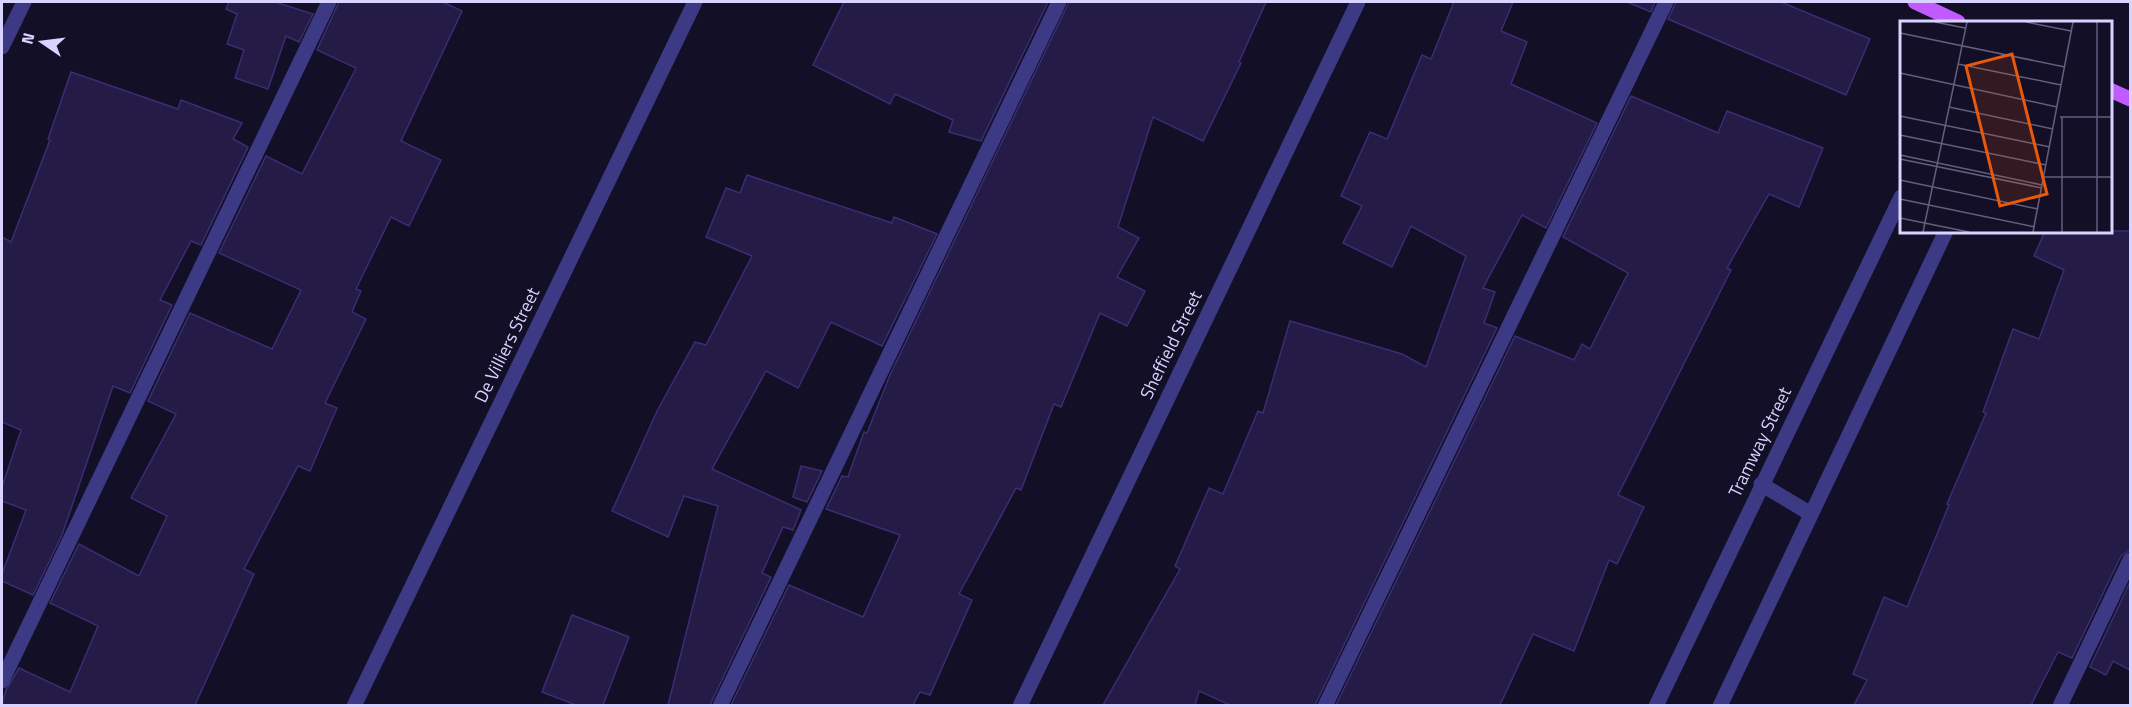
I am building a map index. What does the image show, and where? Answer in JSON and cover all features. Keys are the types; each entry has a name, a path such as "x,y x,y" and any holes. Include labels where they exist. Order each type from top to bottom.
{"main road":[{"path":"1915,2 1956,21"},
{"path":"2111,91 2130,99"}],"street":[{"path":"2,47 24,2"},
{"path":"2,681 328,2"},
{"name":"De Villiers Street","path":"354,705 695,2"},
{"path":"720,705 1059,2"},
{"name":"Sheffield Street","path":"1020,705 1358,2"},
{"path":"1325,705 1666,2"},
{"name":"Tramway Street","path":"1656,705 1900,198"},
{"path":"1720,705 1946,232"},
{"path":"1761,484 1811,514"},
{"path":"2060,705 2130,560"}],"building":[{"path":"229,2 275,2 313,14 299,42 286,36 268,89 235,78 244,50 227,44 237,14 226,9"},
{"path":"339,2 443,2 462,11 401,141 441,160 409,226 391,217 356,289 361,291 352,312 366,319 325,403 337,408 310,471 298,466 244,569 254,574 195,705 2,705 6,690 19,668 70,692 98,626 50,603 79,544 139,576 167,516 131,498 176,414 148,401 190,313 272,349 301,290 219,253 266,156 302,174 356,68 317,50"},
{"path":"844,2 1048,2 981,141 949,132 953,120 895,94 890,104 813,65"},
{"path":"1069,2 1266,2 1239,62 1241,63 1203,141 1153,117 1118,227 1139,238 1117,277 1145,291 1127,326 1100,313 1061,407 1054,404 1021,490 1016,488 959,594 972,600 930,695 920,692 913,705 731,705 789,585 863,617 900,535 826,509 842,476 848,477 864,432 867,433 890,375"},
{"path":"1454,2 1513,2 1501,31 1527,42 1511,84 1597,123 1546,228 1522,215 1483,288 1495,292 1484,323 1497,328 1315,705 1230,705 1199,691 1195,705 1103,705 1180,569 1175,566 1209,488 1223,494 1258,411 1263,413 1290,321 1402,354 1426,367 1466,256 1411,226 1392,267 1343,243 1362,206 1341,196 1370,132 1387,139 1422,55 1431,59"},
{"path":"1627,2 1655,2 1651,12"},
{"path":"1676,2 1781,2 1870,39 1846,95 1668,19"},
{"path":"71,72 178,109 181,100 242,123 233,139 248,147 201,245 191,241 160,300 172,305 130,393 113,386 62,535 33,595 2,581 2,574 26,510 2,501 2,487 21,430 2,422 2,237 11,242 50,140 48,139"},
{"path":"1631,96 1718,133 1727,111 1823,148 1799,207 1769,194 1727,268 1731,270 1618,495 1644,507 1617,564 1609,560 1574,651 1533,634 1500,705 1336,705 1515,336 1574,360 1582,344 1590,349 1628,273 1563,237"},
{"path":"747,175 892,223 894,217 937,234 882,346 831,322 798,388 766,371 712,469 801,510 793,530 783,527 762,573 771,577 710,705 668,705 718,506 684,496 668,537 612,511 657,411 695,342 706,345 752,256 706,237 726,188 740,193"},
{"path":"2130,231 2130,550 2121,556 2072,658 2058,652 2031,705 1854,705 1867,680 1853,674 1884,597 1907,607 1986,413 1983,412 2013,329 2039,339 2064,270 2034,256 2045,232"},
{"path":"801,466 822,471 807,502 793,497"},
{"path":"2130,582 2130,670 2113,661 2106,675 2090,667"},
{"path":"572,615 629,637 603,705 576,705 542,692"}]}
